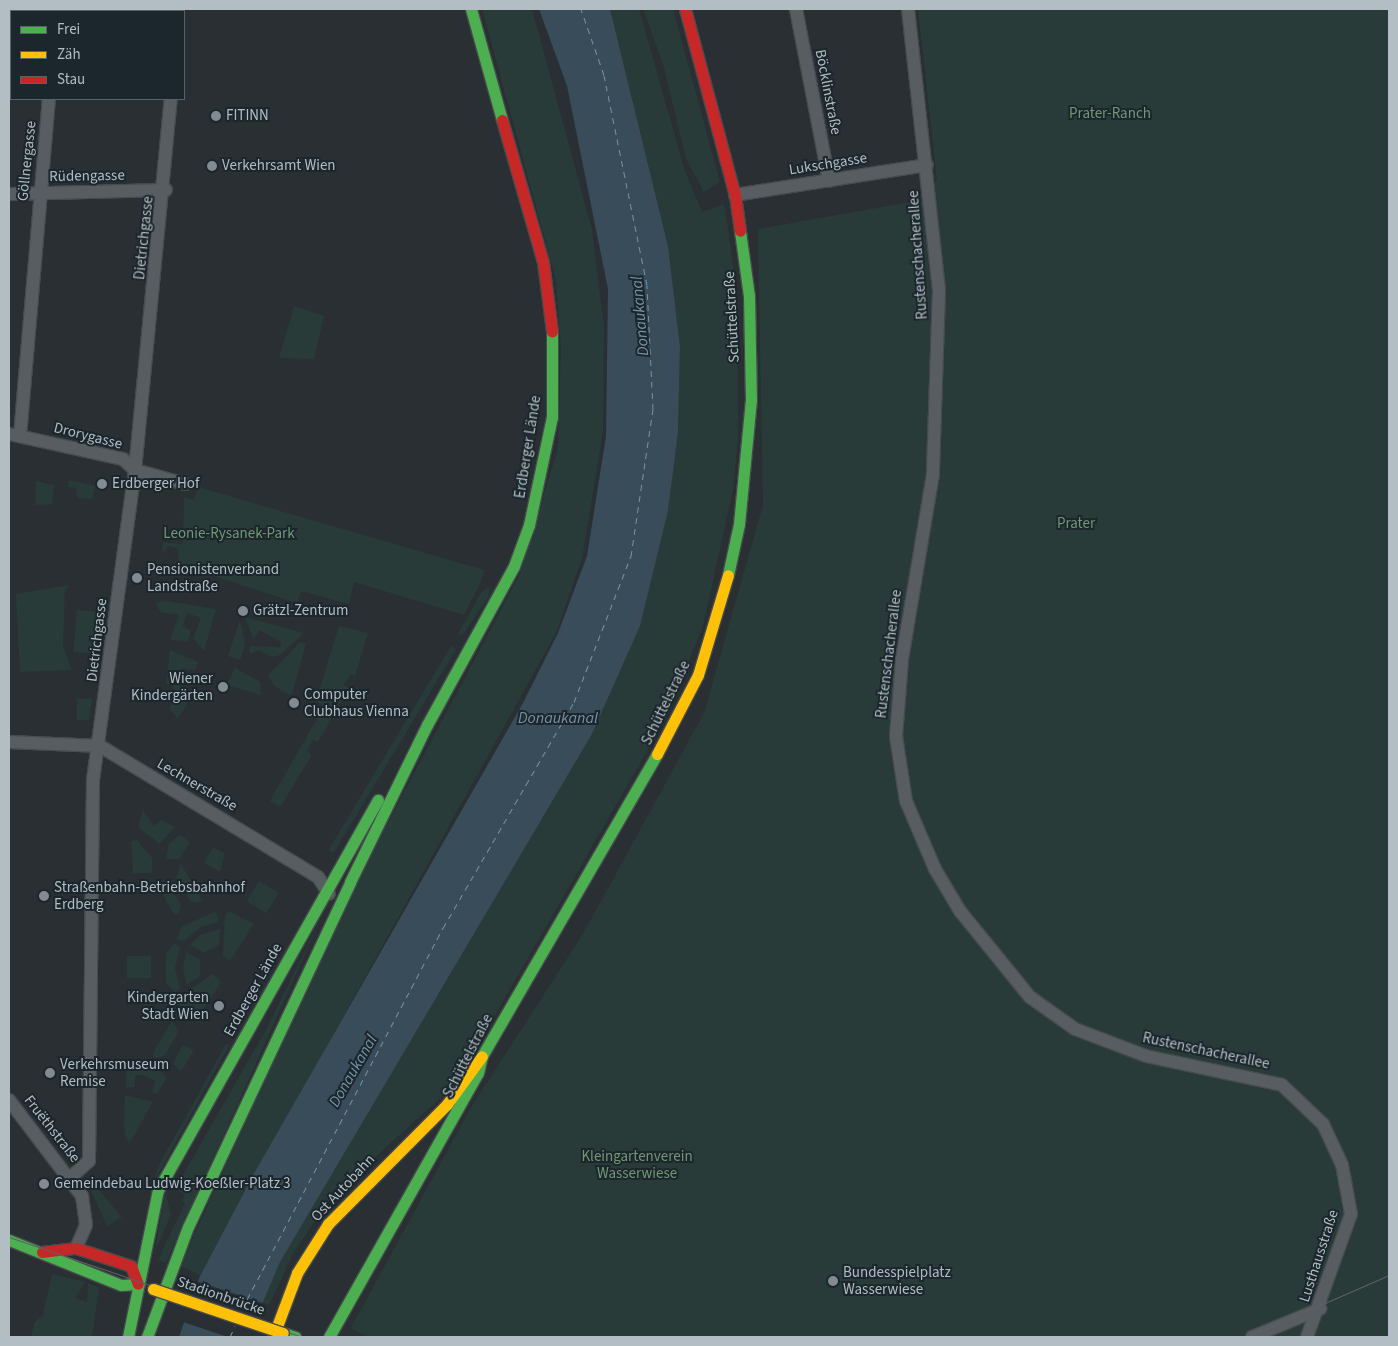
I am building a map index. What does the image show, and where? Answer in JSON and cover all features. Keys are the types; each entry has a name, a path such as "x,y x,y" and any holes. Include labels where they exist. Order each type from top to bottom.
{"main road":[{"name":"Erdberger Lände","path":"147,1337 188,1227 332,916 427,725 514,566 529,526 552,417 552,327 543,262 471,9"},
{"name":"Schüttelstraße","path":"329,1337 478,1074 482,1056 669,734 698,675 724,592 740,524 751,400 749,296 735,195 685,9"},
{"name":"Erdberger Lände","path":"128,1337 158,1190 403,755 427,725"},
{"name":"Ost Autobahn","path":"278,1335 297,1273 328,1224 426,1124 482,1056"},
{"path":"9,1240 42,1252 76,1248 131,1266 138,1284"},
{"name":"Stadionbrücke","path":"42,1252 57,1263 107,1280 126,1286 138,1284 278,1335 295,1337"}],"street":[{"name":"Böcklinstraße","path":"796,9 828,181"},
{"name":"Rustenschacherallee","path":"908,9 927,165 939,290 939,377 933,474 902,660 896,736 899,776 915,824 935,870 983,945 1014,981 1056,1016 1075,1029 1146,1056 1282,1085"},
{"name":"Göllnergasse","path":"14,435 49,100"},
{"name":"Dietrichgasse","path":"70,1178 89,1161 93,780 100,746 135,470 166,190 171,100"},
{"name":"Lukschgasse","path":"735,195 927,165"},
{"name":"Rüdengasse","path":"9,194 166,190"},
{"name":"Drorygasse","path":"14,435 123,460 135,470 185,484"},
{"name":"Lechnerstraße","path":"9,742 100,746 318,877 327,887"},
{"path":"327,887 332,916"},
{"name":"Lusthausstraße","path":"1282,1085 1322,1124 1334,1144 1349,1188 1351,1214 1320,1309 1307,1337"},
{"name":"Fruëthstraße","path":"9,1100 70,1178 87,1213 76,1248"},
{"path":"1252,1337 1320,1309"}],"green space":[{"path":"482,9 532,9 592,230 604,327 603,432 582,559 556,633 200,1275 180,1266 346,901 519,576 558,448 561,349 556,280"},
{"path":"610,9 639,9 685,171 702,212 724,204 729,235 737,299 738,438 733,490 703,626 664,722 467,1064 447,1092 331,1197 294,1252 269,1305 261,1302 280,1262 592,734 640,626 668,511 678,432 680,346 668,246"},
{"path":"643,9 673,9 720,182 704,192 686,158 663,64"},
{"name":"Prater","path":"918,9 1389,9 1389,1337 367,1337 351,1328 470,1109 583,934 704,713 763,505 758,229 922,200 937,180"},
{"path":"294,306 324,316 314,359 279,358"},
{"path":"69,480 95,486 92,499 77,498 76,488 68,487"},
{"path":"36,481 54,485 52,504 35,505"},
{"name":"Leonie-Rysanek-Park","path":"198,487 484,570 480,584 464,615 354,582 349,604 301,591 297,603 205,573 179,573 178,548 168,546 162,555 163,542 183,544 184,497 194,500"},
{"path":"70,585 65,590 63,646 72,670 20,672 16,594"},
{"path":"489,587 489,596 462,636 458,634 482,591"},
{"path":"168,601 216,609 204,651 193,638 201,618 187,613 182,627 191,630 188,641 170,640 179,614 162,613 157,607 157,602"},
{"path":"77,610 100,612 96,654 73,652"},
{"path":"245,617 304,633 280,655 272,657 259,650 250,654 250,646 280,647 281,642 260,630 253,639"},
{"path":"240,620 245,645 240,660 228,656"},
{"path":"339,626 368,633 355,676 351,674 344,685 349,688 318,742 313,740 307,751 312,755 280,807 270,801 324,706 316,701"},
{"path":"300,642 306,643 292,695 274,686 268,675"},
{"path":"451,646 456,649 334,853 328,850"},
{"path":"170,650 198,662 195,670 182,668 180,687 188,690 187,705 178,718 170,710 173,685 166,684"},
{"path":"235,668 260,682 261,695 226,685"},
{"path":"77,698 92,699 89,720 77,720"},
{"path":"143,810 154,826 160,820 175,827 160,844 138,827"},
{"path":"180,835 190,842 179,859 166,859 169,843"},
{"path":"137,840 152,858 152,873 133,873 131,841"},
{"path":"213,847 225,854 220,872 204,863"},
{"path":"181,864 202,900 197,903 191,902 176,877"},
{"path":"154,878 168,883 181,906 179,913 174,915"},
{"path":"259,881 279,893 266,913 247,902"},
{"path":"325,910 166,1263 158,1260 185,1203 182,1200 185,1194 175,1189 267,1028"},
{"path":"216,911 218,922 201,927 183,941 177,939 181,927"},
{"path":"229,911 254,924 230,961 223,956 225,915"},
{"path":"220,929 219,945 204,953 190,945 200,935"},
{"path":"174,943 180,948 175,968 180,988 175,993 166,983 166,954"},
{"path":"186,952 200,960 200,976 187,985 183,968"},
{"path":"127,956 151,956 151,978 127,978"},
{"path":"213,974 221,982 197,1019 177,1003 178,997"},
{"path":"172,1021 179,1031 165,1055 157,1058 152,1055"},
{"path":"226,1044 229,1046 152,1185 160,1163"},
{"path":"183,1045 194,1050 181,1072 173,1063"},
{"path":"127,1061 149,1062 161,1071 167,1078 157,1094 152,1092 155,1081 143,1075 135,1075 135,1087 126,1087"},
{"path":"125,1095 153,1102 131,1141 126,1140 124,1126"},
{"path":"94,1184 122,1217 107,1226 89,1186"},
{"path":"165,1190 171,1215 155,1251"},
{"path":"52,1274 85,1282 75,1298 87,1302 88,1283 99,1288 92,1337 31,1337 34,1323 43,1315"}],"water":[{"name":"Donaukanal","path":"539,9 610,9 668,246 680,346 678,432 668,511 640,626 592,734 280,1262 248,1337 179,1337 200,1276 256,1170 523,703 558,633 587,556 606,436 608,289 567,86"}],"pier":[{"path":"196,1281 263,1303 251,1337 228,1337 180,1321"}],"ferry route":[{"path":"242,1309 443,928 574,702 631,556 653,409 647,285 604,75 581,9"},
{"path":"230,1337 235,1326"}],"tram line":[{"path":"9,1237 302,1337"},
{"path":"1247,1337 1389,1275"}],"traffic: fast":[{"path":"471,9 502,120"},
{"path":"728,575 739,524 751,400 749,296 740,231"},
{"path":"350,882 427,725 514,566 529,525 552,417 552,331"},
{"path":"329,1337 478,1073 482,1056 657,754"},
{"path":"128,1337 158,1190 378,800"},
{"path":"147,1337 188,1227 350,882"},
{"path":"9,1240 121,1285 138,1284"},
{"path":"283,1333 295,1337"}],"traffic: slow":[{"path":"657,754 698,675 728,575"},
{"path":"273,1337 297,1273 328,1224 447,1104 482,1056"},
{"path":"153,1289 283,1333"}],"traffic: jam":[{"path":"685,9 735,195 740,231"},
{"path":"502,120 543,262 552,331"},
{"path":"42,1252 76,1248 131,1266 138,1284"}],"place":[{"name":"FITINN","path":"216,116"},
{"name":"Verkehrsamt Wien","path":"212,166"},
{"name":"Erdberger Hof","path":"102,484"},
{"name":"Pensionistenverband Landstraße","path":"137,578"},
{"name":"Grätzl-Zentrum","path":"243,611"},
{"name":"Wiener Kindergärten","path":"223,687"},
{"name":"Computer Clubhaus Vienna","path":"294,703"},
{"name":"Straßenbahn-Betriebsbahnhof Erdberg","path":"44,896"},
{"name":"Kindergarten Stadt Wien","path":"219,1006"},
{"name":"Verkehrsmuseum Remise","path":"50,1073"},
{"name":"Gemeindebau Ludwig-Koeßler-Platz 3","path":"44,1184"},
{"name":"Bundesspielplatz Wasserwiese","path":"833,1281"}],"park label":[{"name":"Prater-Ranch","path":"1110,114"},
{"name":"Kleingartenverein Wasserwiese","path":"637,1164"}]}
